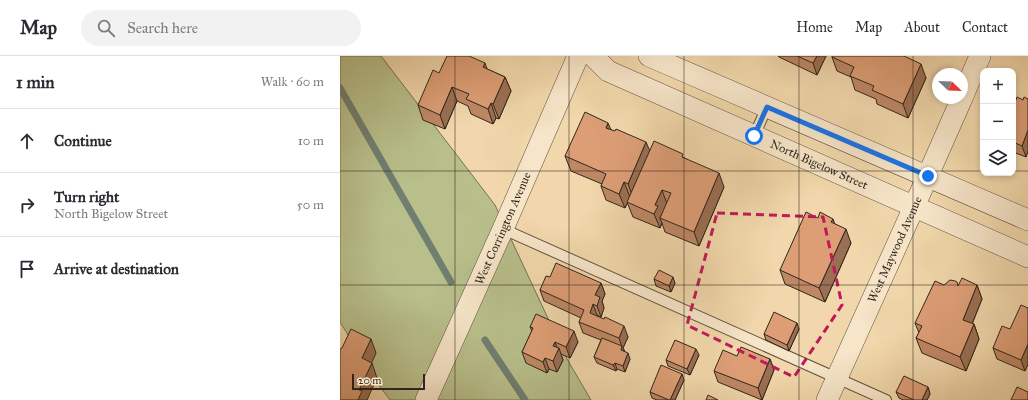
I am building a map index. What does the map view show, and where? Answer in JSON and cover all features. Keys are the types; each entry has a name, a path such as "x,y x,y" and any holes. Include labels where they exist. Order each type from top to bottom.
{"street":[{"name":"West Corrington Avenue","path":"426,400 578,56"},
{"name":"North Bigelow Street","path":"593,56 608,71 1028,257"},
{"path":"649,56 1028,220"},
{"name":"West Maywood Avenue","path":"968,84 980,56"},
{"name":"West Maywood Avenue","path":"827,400 959,104"}],"lane":[{"path":"754,136 767,107"},
{"path":"503,228 886,400"}],"highlighted area":[{"path":"717,213 823,217 842,305 794,377 687,325"}],"green space":[{"path":"340,56 381,56 495,205 567,359 591,400 390,400 381,388 340,322"}],"building":[{"path":"447,56 469,56 485,63 483,67 505,77 493,104 491,103 488,109 466,99 469,94 452,87 440,115 418,105 433,70 439,73"},
{"path":"797,56 817,56 813,63"},
{"path":"832,56 904,56 921,64 903,104 872,90 874,86 850,76 854,67"},
{"path":"1017,97 1023,100 1024,97 1028,99 1028,130 1022,146 1016,143"},
{"path":"585,112 608,123 606,128 615,131 616,129 646,142 628,184 624,182 619,194 601,186 606,174 565,156"},
{"path":"654,141 683,154 682,157 719,173 694,232 660,218 671,193 662,190 655,205 658,206 654,214 627,202"},
{"path":"806,212 818,218 820,212 833,219 831,222 846,229 819,288 780,270"},
{"path":"556,263 601,283 595,295 600,297 597,306 593,304 590,313 604,319 605,317 624,326 619,338 579,322 584,310 540,290 546,276 550,277"},
{"path":"659,270 673,277 669,286 654,279"},
{"path":"962,278 977,285 963,320 974,324 960,357 916,338 922,326 915,323 935,281 944,285 950,280 955,281 957,282 958,286"},
{"path":"1021,305 1028,308 1028,344 1021,360 993,348 1002,326 1010,329"},
{"path":"774,312 797,323 787,345 764,334"},
{"path":"536,314 574,331 566,347 555,342 553,346 559,348 553,361 545,358 543,362 522,352 533,328 530,327"},
{"path":"351,329 371,339 362,358 372,363 359,390 362,391 358,400 340,400 340,349 342,348"},
{"path":"602,338 622,346 621,350 628,353 623,366 615,363 613,365 594,357"},
{"path":"675,340 696,349 687,369 666,360"},
{"path":"741,347 770,359 758,388 714,371 723,350 737,356"},
{"path":"661,365 682,374 670,400 650,392"},
{"path":"904,376 928,387 922,400 914,400 896,392"},
{"path":"1017,387 1028,392 1028,400 1011,400"},
{"path":"708,395 718,400 706,400"}],"waterway":[{"path":"340,88 451,282"},
{"path":"485,340 525,400"}],"route":[{"path":"754,136 767,107 928,176"}]}
